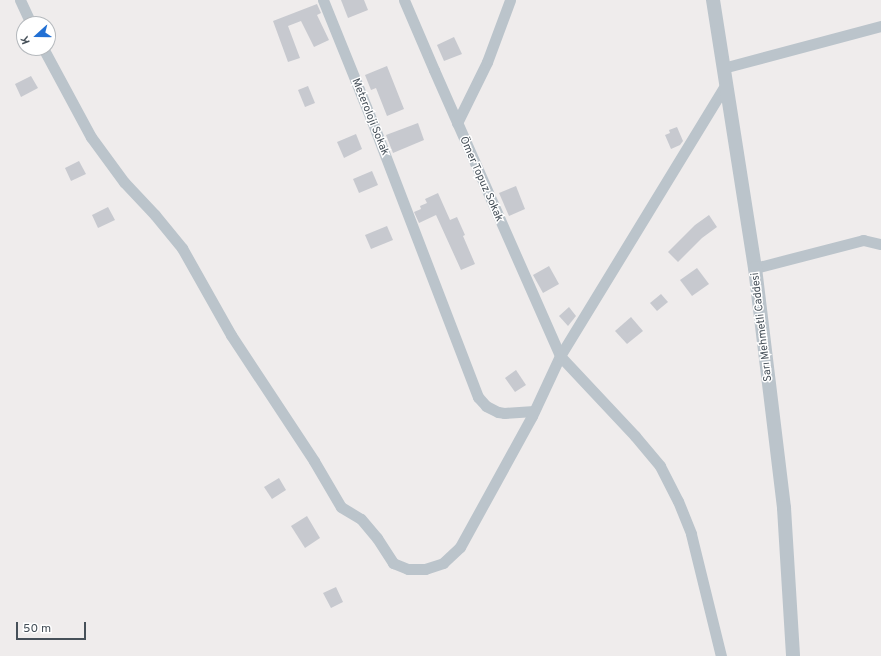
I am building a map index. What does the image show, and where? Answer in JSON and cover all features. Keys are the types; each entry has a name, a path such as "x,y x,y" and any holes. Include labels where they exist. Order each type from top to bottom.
{"street":[{"path":"20,0 27,16"},
{"name":"Meteroloji Sokak","path":"322,0 478,397 486,406 498,412 534,411"},
{"name":"Ömer Topuz Sokak","path":"404,0 457,124 560,356 635,436 660,466 678,501 691,534 721,656"},
{"path":"457,124 487,62 510,0"},
{"name":"Sarı Mehmetli Caddesi","path":"713,0 755,268 784,508 793,656"},
{"path":"724,68 881,26"},
{"path":"47,56 91,137 124,182 155,215 182,248 230,335 314,461 341,507 361,519 377,538 393,563 408,569 425,569 443,562 460,547 534,411 560,356 726,84"},
{"path":"755,268 863,240 881,244"}],"building":[{"path":"341,0 364,0 368,10 348,18"},
{"path":"317,4 321,13 317,15 329,40 314,47 301,21 288,26 300,58 288,62 273,21"},
{"path":"454,37 462,54 444,61 437,45"},
{"path":"387,66 404,109 387,116 376,88 371,90 365,75"},
{"path":"31,76 38,88 21,97 15,84"},
{"path":"308,86 315,103 305,107 298,90"},
{"path":"418,123 424,140 393,153 386,135"},
{"path":"677,127 683,141 680,145 671,149 665,135 670,133 669,130"},
{"path":"356,134 362,149 344,158 337,142"},
{"path":"79,161 86,174 71,181 65,168"},
{"path":"372,171 378,185 359,193 353,179"},
{"path":"516,186 525,209 509,216 499,193"},
{"path":"438,193 450,220 457,217 475,264 461,270 436,215 419,223 414,212 421,209 420,206 427,203 425,199"},
{"path":"108,207 115,220 98,228 92,215"},
{"path":"709,215 717,227 702,238 678,262 668,252 695,225"},
{"path":"387,226 393,240 371,249 365,235"},
{"path":"549,266 559,284 543,293 533,275"},
{"path":"697,268 709,284 692,296 680,280"},
{"path":"661,294 668,302 657,311 650,303"},
{"path":"569,307 576,316 568,326 559,316"},
{"path":"631,317 643,331 627,344 615,331"},
{"path":"516,370 526,385 515,392 505,378"},
{"path":"279,478 286,490 272,499 264,487"},
{"path":"307,516 320,538 305,548 291,526"},
{"path":"336,587 343,602 331,608 323,593"}]}
